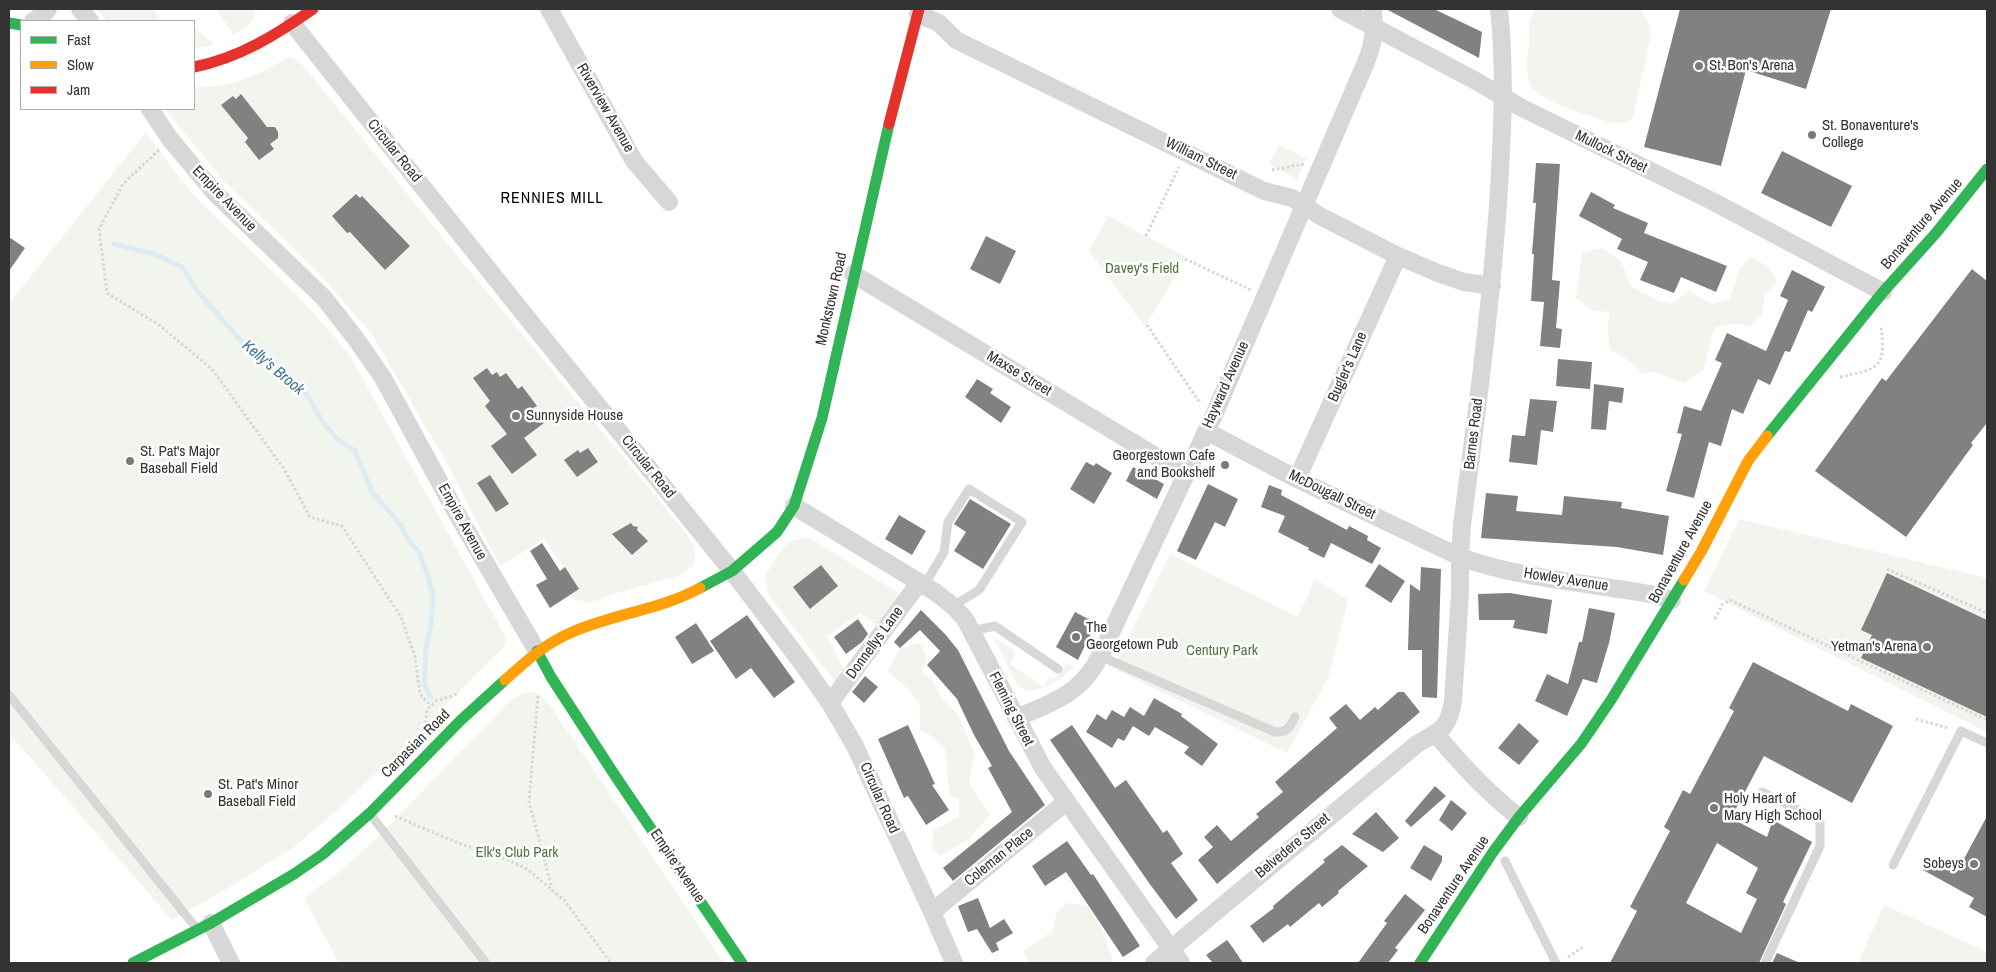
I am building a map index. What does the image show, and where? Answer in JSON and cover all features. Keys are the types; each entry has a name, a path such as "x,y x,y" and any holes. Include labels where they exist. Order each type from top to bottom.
{"street":[{"path":"35,20 48,9"},
{"path":"80,9 89,20"},
{"path":"195,68 220,62 239,54 290,20 312,9"},
{"name":"Riverview Avenue","path":"548,9 634,161 669,202"},
{"name":"Mullock Street","path":"1340,9 1476,81 1522,108 1712,200 1883,292"},
{"name":"Hayward Avenue","path":"1016,718 1075,690 1092,672 1206,431 1373,46 1375,28 1373,9"},
{"name":"Barnes Road","path":"1435,733 1445,726 1450,718 1453,701 1460,594 1462,525 1492,286 1504,98 1503,48 1499,9"},
{"name":"William Street","path":"918,11 939,23 956,40 1264,191 1284,195 1398,256 1438,274 1464,282 1492,286"},
{"name":"Monkstown Road","path":"732,571 777,532 794,506 822,418 882,149 918,11"},
{"name":"Circular Road","path":"290,20 732,571 830,703 867,771 954,963"},
{"name":"Empire Avenue","path":"151,110 170,138 215,193 324,298 356,339 383,378 457,514 551,677 742,963"},
{"name":"Bonaventure Avenue","path":"1420,963 1473,880 1519,817 1581,744 1644,648 1701,552 1748,460 1883,292 1977,192 1987,169"},
{"name":"Bugler's Lane","path":"1298,479 1398,256"},
{"name":"Maxse Street","path":"853,274 1185,474"},
{"name":"McDougall Street","path":"1206,431 1298,479 1460,557"},
{"name":"Fleming Street","path":"794,506 921,584 953,606 965,619 1043,768 1176,956"},
{"name":"Howley Avenue","path":"1460,557 1479,564 1510,571 1637,591 1672,600"},
{"name":"Carpasian Road","path":"133,963 204,927 294,874 323,854 370,813 461,720 537,651 569,633 592,624 684,597 732,571"},
{"name":"Donnellys Lane","path":"830,703 921,584"},
{"path":"1435,733 1491,793 1519,817"},
{"name":"Belvedere Street","path":"1154,963 1176,956 1265,869 1417,744 1435,733"},
{"name":"Coleman Place","path":"932,912 1066,802"},
{"path":"204,927 231,963"}],"lane":[{"path":"921,584 944,552 948,522 969,489 1022,522 979,590 953,606"},
{"path":"971,631 995,626 1058,669"},
{"path":"1100,656 1275,732 1284,733 1295,717"},
{"path":"9,695 204,927"},
{"path":"1893,865 1961,731 1987,744"},
{"path":"1762,792 1820,822 1820,846 1765,963"},
{"path":"370,813 486,963"},
{"path":"1506,861 1556,963"}],"path":[{"path":"161,148 123,184 99,229 107,293 158,325 212,369 284,469 310,517 342,526 401,617 415,657 420,694 431,706"},
{"path":"1146,236 1182,162"},
{"path":"1272,170 1307,164"},
{"path":"1185,259 1253,291"},
{"path":"1832,380 1866,372 1879,362 1884,343 1880,324"},
{"path":"1147,325 1203,407"},
{"path":"1887,569 1987,613"},
{"path":"1715,619 1722,605 1730,600 1987,720"},
{"path":"539,691 529,802 552,889"},
{"path":"425,731 427,710 436,701 449,697"},
{"path":"1916,719 1961,731"},
{"path":"394,816 527,869 564,900 611,963"},
{"path":"1568,957 1583,947"}],"green space":[{"path":"97,9 154,9 160,20 106,20"},
{"path":"216,9 255,9 255,14 245,27 234,35"},
{"path":"1537,9 1640,9 1649,24 1651,34 1633,118 1622,123 1609,122 1554,103 1535,91 1528,79 1527,63 1530,24 1532,16"},
{"path":"195,28 214,45 195,48"},
{"path":"289,57 296,59 306,69 690,538 695,552 693,566 678,576 588,603 568,596 579,589 544,539 500,566 448,465 371,333 317,271 224,181 166,110 195,110 195,87 219,86 232,83 266,70"},
{"path":"146,132 188,189 296,294 351,358 505,636 505,645 501,650 387,763 294,847 172,920 9,733 9,304"},
{"path":"1279,145 1306,158 1297,179 1269,164"},
{"name":"Davey's Field","path":"1108,216 1186,257 1145,327 1089,251"},
{"path":"1601,248 1621,261 1631,286 1656,300 1672,304 1689,291 1712,304 1730,299 1739,270 1750,257 1769,267 1777,283 1764,295 1763,313 1751,326 1735,323 1715,327 1703,370 1684,383 1654,372 1643,374 1631,362 1609,349 1609,312 1592,310 1576,298 1582,253"},
{"path":"1739,519 1987,578 1987,732 1704,591"},
{"path":"808,537 903,596 878,626 860,613 827,636 845,672 836,683 768,594 765,577 779,553 788,542"},
{"name":"Century Park","path":"1170,554 1298,617 1315,579 1348,600 1328,678 1287,753 1113,668"},
{"path":"994,638 1014,650 1015,653 1010,664 1043,687 1027,691 1017,684"},
{"path":"919,643 927,656 922,672 933,681 941,698 958,715 974,753 969,784 990,815 969,839 940,856 932,846 934,830 959,817 959,799 949,795 946,750 929,734 920,730 920,704 906,687 887,671 900,649"},
{"path":"1067,663 1073,667 1052,684 1043,687 1049,678 1056,678"},
{"name":"Elk's Club Park","path":"526,692 538,693 551,707 724,963 339,963 304,898 343,869 378,837 512,699"},
{"path":"1067,903 1088,906 1103,932 1112,963 1028,963 1024,950 1053,931 1056,914"},
{"path":"1884,905 1987,952 1987,963 1858,963"}],"building":[{"path":"1386,9 1434,9 1482,32 1479,58"},
{"path":"1680,9 1831,9 1806,89 1746,70 1721,166 1644,147"},
{"path":"241,94 267,127 275,127 278,132 278,138 270,144 274,149 259,160 245,142 248,138 221,105 233,96 236,99"},
{"path":"1782,151 1852,186 1831,227 1761,193"},
{"path":"1536,163 1560,164 1552,280 1560,281 1556,328 1562,329 1560,348 1540,346 1544,302 1531,301 1536,203 1533,203"},
{"path":"1591,192 1615,205 1613,208 1648,223 1644,233 1727,266 1716,292 1681,277 1674,293 1640,280 1648,262 1617,249 1622,239 1579,216"},
{"path":"356,194 360,198 362,196 410,246 385,270 350,232 347,233 332,216"},
{"path":"986,236 1016,251 1000,284 970,269"},
{"path":"9,237 25,248 9,271"},
{"path":"1972,269 1987,281 1987,423 1906,537 1815,471 1882,378 1886,381"},
{"path":"1792,270 1825,287 1812,312 1808,310 1790,352 1785,351 1770,385 1758,379 1743,414 1732,409 1721,446 1709,442 1694,498 1666,491 1682,434 1677,433 1684,406 1701,411 1722,363 1715,360 1727,333 1766,351 1788,300 1780,296"},
{"path":"1558,359 1592,362 1590,389 1556,386"},
{"name":"Sunnyside House","path":"487,368 492,375 497,372 500,377 506,373 518,389 522,386 537,406 533,408 544,423 524,438 537,455 512,474 491,446 507,434 485,406 490,401 473,378"},
{"path":"977,379 993,389 990,393 1011,407 1001,423 965,397"},
{"path":"1594,384 1624,388 1622,403 1609,401 1606,430 1591,429"},
{"path":"1530,399 1557,401 1553,432 1541,430 1537,465 1509,462 1512,435 1525,436"},
{"path":"588,448 598,462 577,477 564,460 578,450 580,453"},
{"path":"1086,462 1094,466 1096,463 1112,473 1094,504 1070,489"},
{"path":"1133,467 1164,484 1157,499 1126,481"},
{"path":"490,475 509,504 496,512 477,483"},
{"path":"1208,484 1238,499 1225,527 1215,522 1196,560 1177,551"},
{"path":"1269,485 1282,490 1281,495 1347,530 1349,526 1368,536 1367,540 1381,548 1372,564 1331,543 1324,558 1278,532 1285,516 1261,507"},
{"path":"1486,493 1518,496 1516,511 1562,515 1564,496 1622,502 1621,508 1669,516 1663,555 1617,547 1481,538"},
{"path":"970,499 1011,524 983,569 954,551 966,532 954,524"},
{"path":"899,515 926,531 912,555 885,539"},
{"path":"631,523 633,526 638,527 637,530 648,541 632,555 612,534"},
{"path":"542,543 560,571 565,567 579,589 550,608 536,585 547,579 530,551"},
{"path":"1379,564 1405,581 1391,603 1365,586"},
{"path":"821,565 838,586 810,609 793,587"},
{"path":"1421,567 1441,569 1437,698 1422,697 1422,650 1408,650 1410,584 1420,591"},
{"name":"Yetman's Arena","path":"1887,573 1987,620 1987,717 1861,658 1872,635 1861,630"},
{"path":"1510,593 1552,600 1547,634 1513,628 1515,620 1479,620 1478,594"},
{"path":"1589,608 1615,613 1609,643 1597,683 1583,679 1567,716 1535,701 1547,674 1568,684 1579,642 1582,642"},
{"path":"921,610 958,650 1009,751 1045,805 953,881 943,868 1012,812 988,768 992,766 974,735 957,699 927,665 940,651 920,630 900,648 894,642"},
{"name":"The Georgetown Pub","path":"1075,612 1096,623 1078,660 1056,647"},
{"path":"747,615 795,682 774,698 751,668 736,679 710,641"},
{"path":"858,619 868,634 862,642 846,654 834,637"},
{"path":"696,623 714,651 692,664 675,637"},
{"path":"1753,662 1848,711 1851,704 1893,726 1852,803 1764,756 1731,818 1767,837 1773,820 1812,842 1783,902 1786,904 1759,963 1610,963 1637,911 1630,907 1670,831 1664,827 1683,790 1690,794 1734,711 1729,708","holes":["1717,843 1758,868 1746,893 1757,899 1741,933 1686,903"]},
{"path":"865,676 878,687 864,703 852,692"},
{"path":"1398,692 1404,692 1420,712 1217,884 1198,860 1213,847 1204,837 1217,825 1231,841 1259,817 1256,814 1283,792 1275,782 1337,728 1329,718 1346,704 1360,720 1375,707 1378,710"},
{"path":"1154,698 1182,714 1181,716 1218,744 1202,766 1184,753 1189,747 1155,727 1149,736 1133,726 1124,741 1118,738 1112,748 1086,732 1097,714 1106,720 1112,710 1124,717 1130,707 1144,716"},
{"path":"1519,723 1539,741 1519,765 1498,748"},
{"path":"908,725 935,784 932,785 949,810 926,825 908,796 904,798 878,739"},
{"path":"1072,725 1115,788 1126,780 1163,833 1167,830 1183,854 1171,863 1198,900 1176,919 1050,740"},
{"path":"1435,786 1446,796 1411,827 1405,821"},
{"path":"1451,800 1467,813 1452,831 1439,820"},
{"path":"1376,812 1399,838 1383,852 1352,834"},
{"name":"Sobeys","path":"1987,816 1987,917 1969,907 1974,898 1923,870 1930,857 1957,872"},
{"path":"1067,841 1091,875 1093,874 1140,946 1123,957 1066,872 1045,886 1032,866"},
{"path":"1342,845 1368,866 1322,907 1319,903 1290,927 1288,924 1263,943 1250,926 1274,908 1273,906"},
{"path":"1424,845 1442,856 1442,861 1431,881 1410,868"},
{"path":"1405,894 1425,910 1395,948 1398,950 1388,963 1358,963 1387,923 1384,921"},
{"path":"978,898 990,928 1004,919 1013,933 996,943 999,950 992,953 977,929 968,932 958,906"},
{"path":"1227,940 1243,963 1213,963 1206,955"},
{"path":"1777,953 1800,963 1772,963"}],"waterway":[{"name":"Kelly's Brook","path":"114,244 154,254 182,267 198,292 241,341 304,390 322,421 337,439 355,451 372,492 401,525 408,540 419,552 428,576 433,596 431,625 426,649 424,684 431,697"}],"traffic: fast":[{"path":"9,23 20,25"},
{"path":"700,588 732,571 777,532 794,506 822,418 889,124"},
{"path":"1767,436 1883,292 1936,233 1987,169"},
{"path":"1420,963 1493,852 1519,817 1581,744 1611,700 1684,580"},
{"path":"537,651 551,677 616,777 742,963"},
{"path":"133,963 211,923 294,874 323,854 370,813 461,720 505,680"}],"traffic: slow":[{"path":"1684,580 1701,552 1748,461 1767,436"},
{"path":"505,680 528,660 561,637 602,621 669,602 700,588"}],"traffic: jam":[{"path":"195,67 242,52 285,28 313,9"},
{"path":"889,124 919,9"}],"place":[{"name":"St. Bon's Arena","path":"1699,66"},
{"name":"St. Bonaventure's College","path":"1812,135"},
{"name":"Sunnyside House","path":"516,416"},
{"name":"St. Pat's Major Baseball Field","path":"130,461"},
{"name":"Georgestown Cafe and Bookshelf","path":"1225,465"},
{"name":"The Georgetown Pub","path":"1076,637"},
{"name":"Yetman's Arena","path":"1927,647"},
{"name":"St. Pat's Minor Baseball Field","path":"208,794"},
{"name":"Holy Heart of Mary High School","path":"1714,808"},
{"name":"Sobeys","path":"1974,864"}],"district":[{"name":"RENNIES MILL","path":"552,199"}]}
